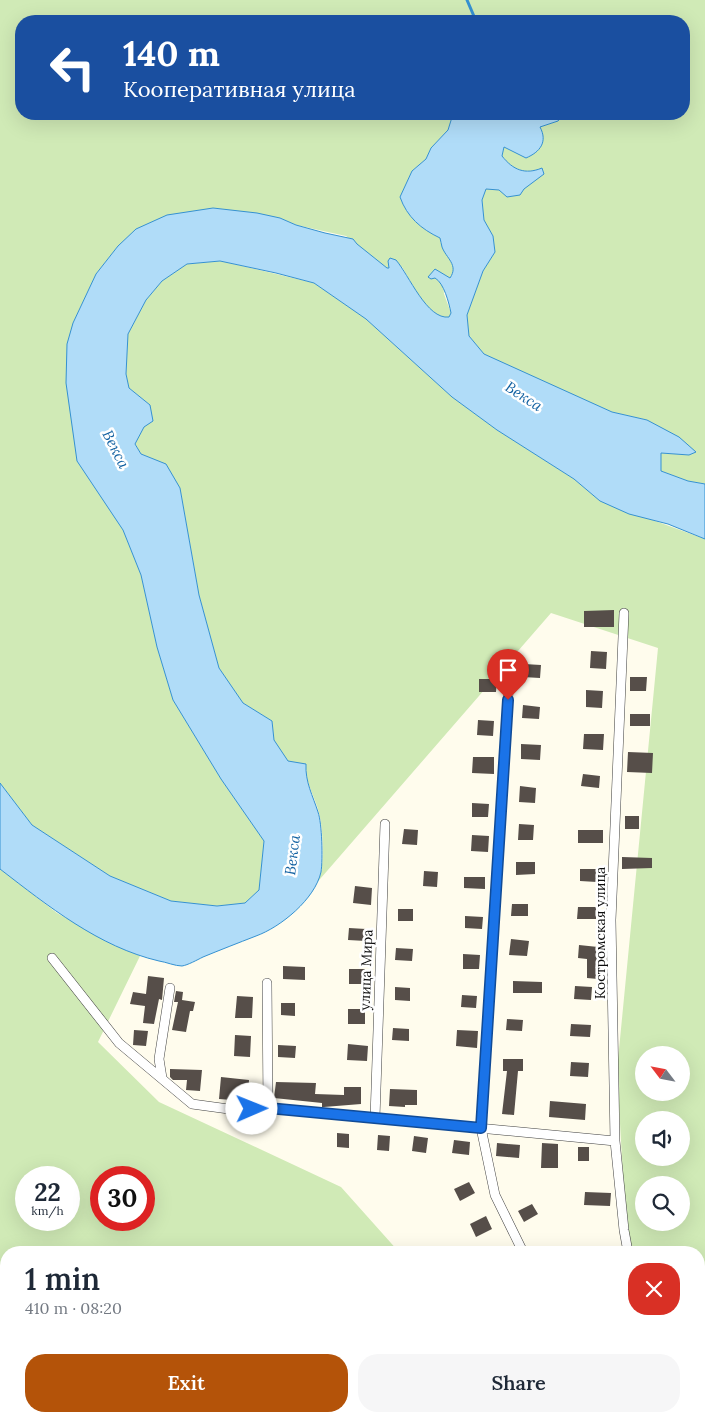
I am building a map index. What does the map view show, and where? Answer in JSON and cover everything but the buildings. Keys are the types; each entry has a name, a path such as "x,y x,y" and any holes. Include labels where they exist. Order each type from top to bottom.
{"street":[{"name":"Костромская улица","path":"624,613 612,920 615,1141 627,1246"},
{"path":"509,680 481,1128 495,1195 519,1246"},
{"name":"улица Мира","path":"375,1118 385,824"},
{"path":"52,958 119,1042 192,1104 236,1110 268,1108 615,1141"},
{"path":"267,983 268,1108"},
{"path":"162,1078 159,1059 170,988"}],"green space":[{"path":"0,0 705,0 705,484 688,481 661,471 661,453 689,455 647,420 612,412 541,382 484,354 469,336 467,315 483,271 495,252 493,236 484,220 482,200 486,189 524,189 537,170 521,171 510,165 502,156 504,147 510,150 540,127 559,120 690,120 690,15 15,15 15,120 451,120 448,130 431,148 426,159 412,171 400,197 407,211 416,222 440,238 442,248 452,263 453,271 450,278 441,273 435,278 443,285 444,294 451,313 449,317 434,313 428,307 421,299 402,267 390,265 387,268 346,236 296,225 280,218 213,208 118,246 96,274 73,323 77,461 123,530 141,575 157,647 173,700 221,779 264,841 259,890 245,903 217,906 171,901 110,876 32,825 0,783"},
{"path":"221,261 314,283 366,319 452,397 497,430 574,479 600,501 705,539 705,1246 627,1246 617,1070 658,648 551,613 314,886 321,872 323,859 322,835 319,813 307,778 306,765 288,761 274,740 272,721 243,703 219,668 199,595 180,488 151,458 141,454 135,443 144,427 150,405 129,388 126,374 128,334 146,300 162,281 187,264"},
{"path":"0,869 57,913 111,943 140,956 98,1042 159,1102 341,1187 394,1246 0,1246"}],"water":[{"name":"Векса","path":"451,120 559,120 540,127 543,142 539,150 531,156 526,158 504,147 502,156 510,165 525,171 542,168 544,174 524,189 520,195 507,197 499,190 486,189 482,200 484,220 493,236 495,252 483,271 467,315 469,336 484,354 612,412 647,420 679,437 696,452 689,455 661,453 661,471 688,481 705,484 705,539 668,524 629,514 600,501 574,479 497,430 452,397 366,319 314,283 220,261 187,264 162,281 146,300 128,334 126,374 129,388 150,405 153,421 144,427 135,444 141,454 166,464 180,488 199,595 219,668 243,703 272,721 274,740 288,761 306,764 308,783 319,817 322,859 318,882 312,892 296,911 266,932 182,966 137,955 75,924 0,869 0,783 32,825 110,876 171,901 217,906 245,903 259,890 264,841 221,779 173,700 157,647 141,575 123,530 77,461 66,383 67,344 73,323 96,274 118,246 136,229 167,215 213,208 257,213 280,218 296,225 353,239 387,268 389,268 388,261 390,258 396,260 426,304 441,316 449,317 451,313 443,289 435,278 431,279 428,277 435,269 450,278 453,269 451,262 442,247 440,238 416,222 407,211 400,197 412,171 426,159 431,148 448,130"}],"waterway":[{"path":"467,0 473,15"}],"route":[{"path":"252,1109 268,1108 481,1128 508,700"}]}
